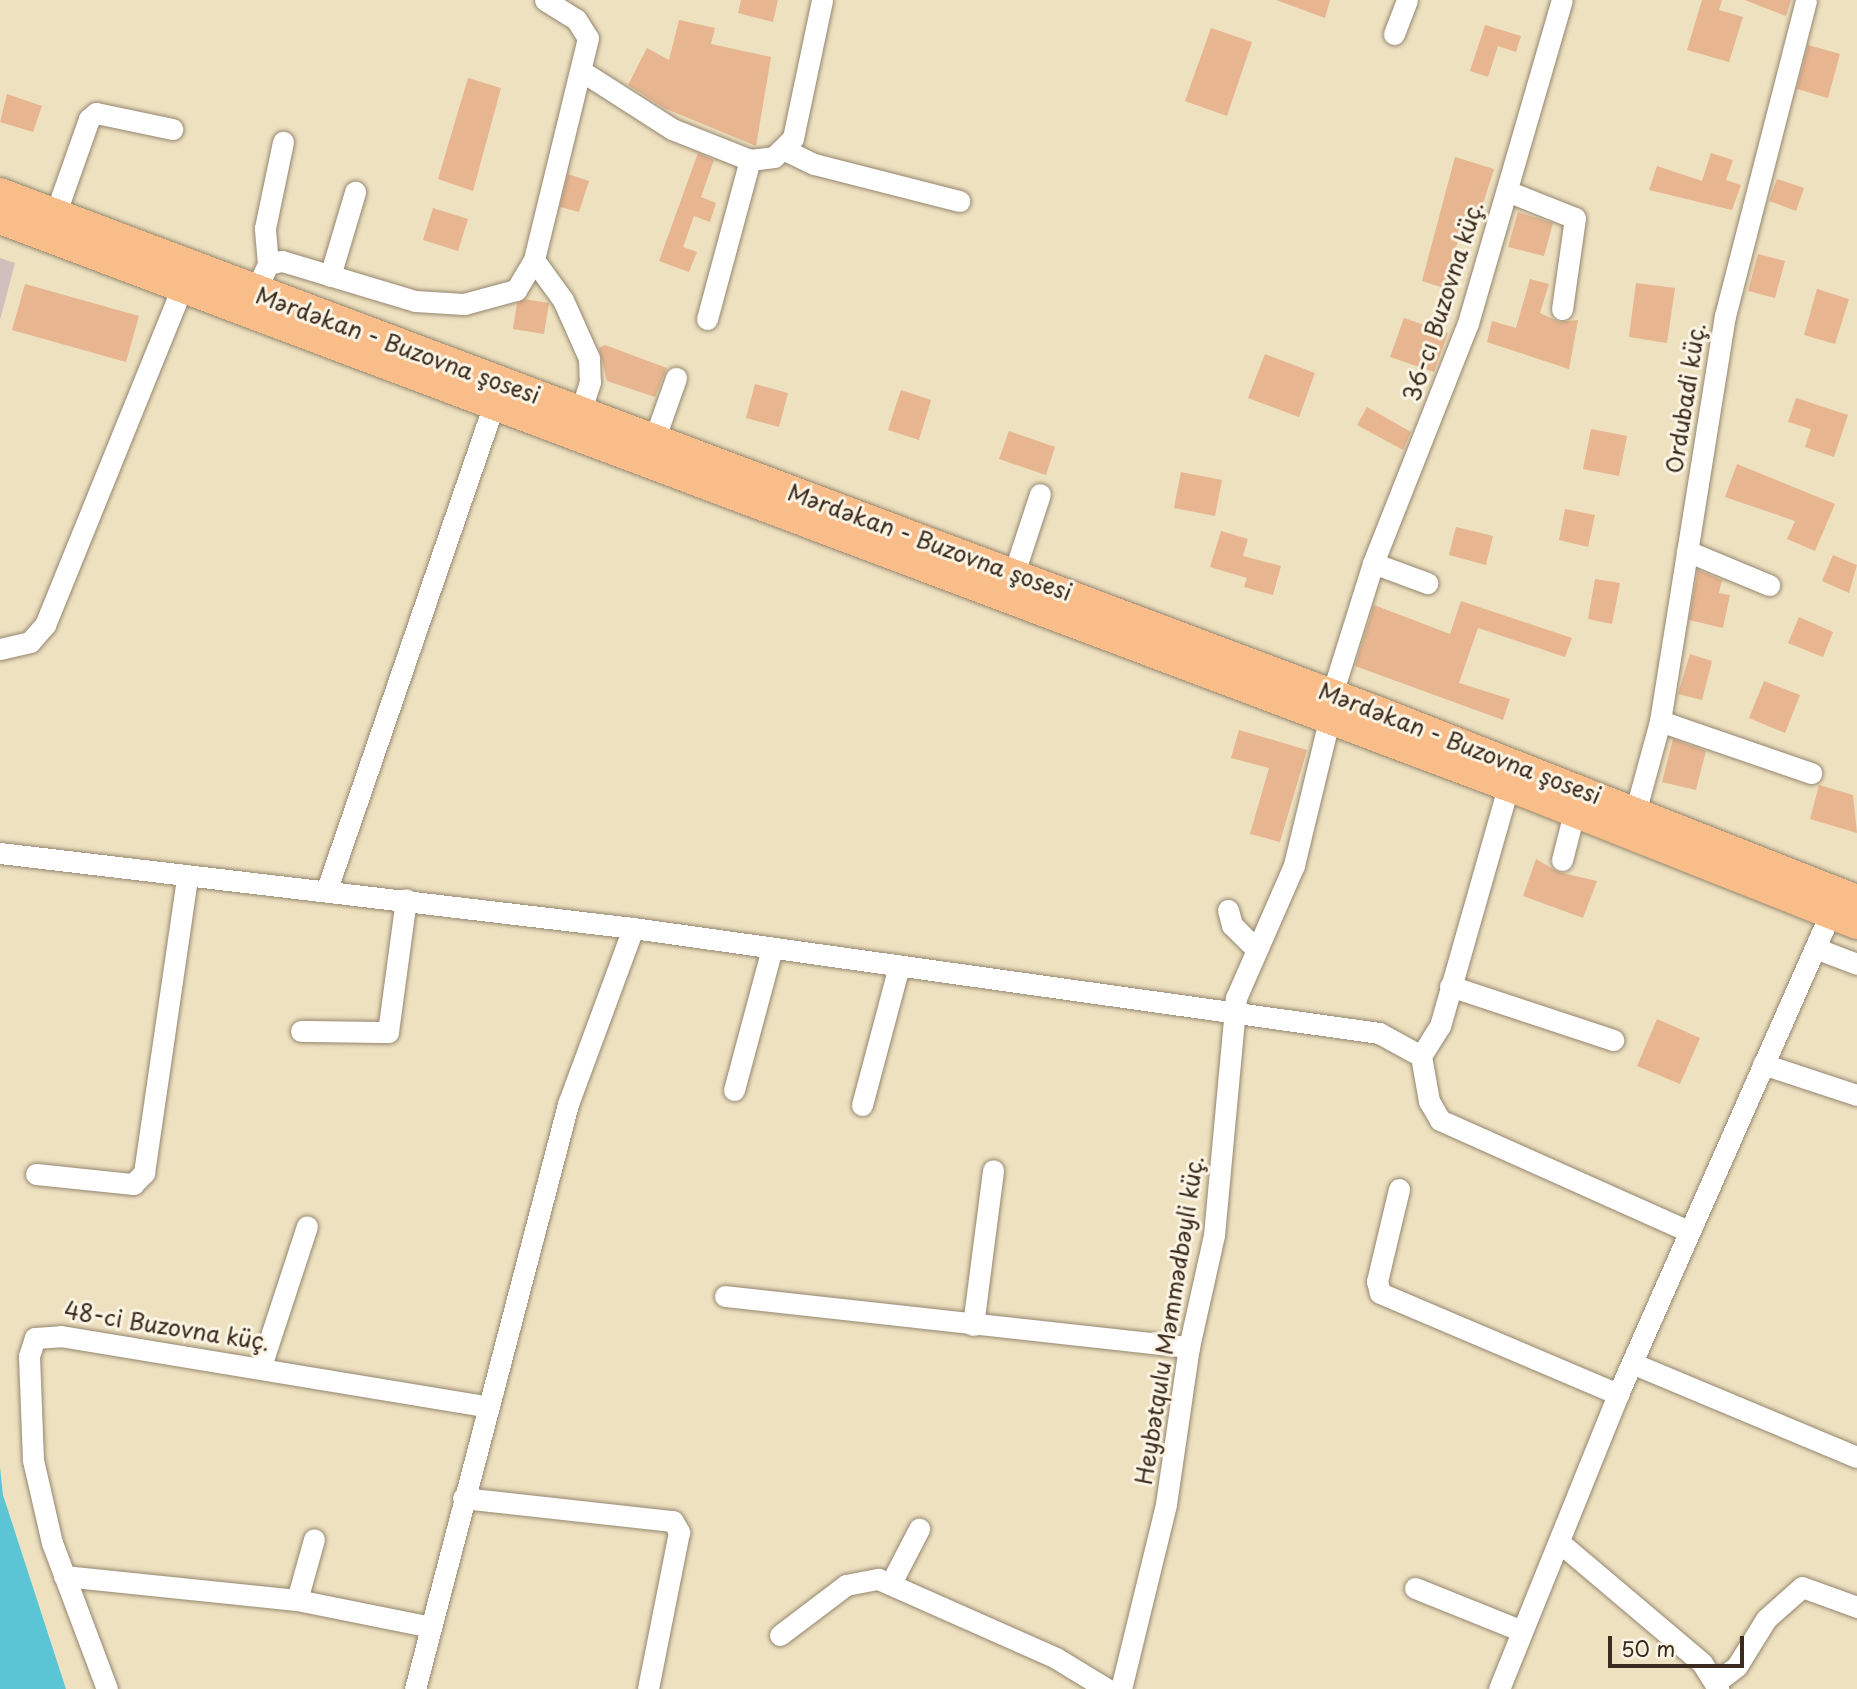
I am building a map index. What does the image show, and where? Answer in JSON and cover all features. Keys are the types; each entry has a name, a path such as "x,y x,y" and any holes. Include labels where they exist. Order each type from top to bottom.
{"main road":[{"name":"Mərdəkan - Buzovna şosesi","path":"0,192 255,292 1014,573 1331,707 1508,787 1857,925"},
{"path":"0,220 180,292 1282,702 1331,707"},
{"name":"Mərdəkan - Buzovna şosesi","path":"1331,707 1636,810 1857,899"}],"street":[{"path":"268,264 282,261 415,301 464,304 516,290 534,260 545,197 583,72 585,28 545,0"},
{"path":"787,151 822,0"},
{"path":"1394,34 1407,0"},
{"name":"36-cı Buzovna küç.","path":"1331,707 1373,563 1457,356 1562,0"},
{"name":"Ordubadi küç.","path":"1636,810 1660,721 1725,316 1806,0"},
{"path":"583,72 672,129 750,160 787,151 814,164 959,201"},
{"path":"55,215 89,119 108,114 172,129"},
{"path":"255,292 268,264 265,228 283,142"},
{"path":"707,319 750,160"},
{"path":"1507,191 1575,218 1562,309"},
{"path":"330,276 355,192"},
{"path":"534,260 563,300 589,358 590,382 580,412"},
{"path":"0,649 30,642 45,625 180,292"},
{"path":"654,440 676,378"},
{"path":"327,889 493,407"},
{"path":"1014,573 1040,494"},
{"path":"1687,551 1769,585"},
{"path":"1373,563 1427,583"},
{"name":"Heybətqulu Məmmədbəyli küç.","path":"1121,1689 1166,1504 1189,1348 1214,1235 1234,1013 1254,947 1294,865 1331,707"},
{"path":"1660,721 1811,773"},
{"path":"1421,1056 1432,1044 1508,787"},
{"path":"1562,860 1574,813"},
{"path":"0,853 187,878 327,889 633,928 1379,1033 1421,1056"},
{"path":"36,1174 133,1184 144,1173 187,878"},
{"path":"301,1031 388,1032 406,899"},
{"path":"1228,910 1232,925 1254,947"},
{"path":"1499,1689 1618,1394 1830,914"},
{"path":"415,1689 485,1406 572,1093 633,928"},
{"path":"734,1090 772,948"},
{"path":"1815,948 1857,964"},
{"path":"862,1105 899,967"},
{"path":"1450,986 1613,1040"},
{"path":"1421,1056 1429,1101 1440,1120 1688,1231"},
{"path":"1763,1063 1857,1095"},
{"path":"972,1325 993,1170"},
{"path":"1399,1189 1377,1281 1380,1293 1618,1394"},
{"path":"261,1366 307,1226"},
{"path":"725,1296 1189,1348"},
{"name":"48-ci Buzovna küç.","path":"107,1689 64,1576 33,1460 29,1356 35,1338 61,1335 261,1366 485,1406"},
{"path":"1632,1363 1857,1457"},
{"path":"463,1498 673,1521 679,1532 649,1689"},
{"path":"892,1581 919,1529"},
{"path":"297,1600 314,1539"},
{"path":"1559,1542 1587,1559 1717,1685 1737,1666 1766,1619 1802,1587 1857,1606"},
{"path":"64,1576 297,1600 431,1627"},
{"path":"780,1635 846,1585 892,1581 1056,1658 1107,1689"},
{"path":"1415,1588 1522,1631"}],"shaded area":[{"path":"0,258 15,263 0,320"}],"water":[{"path":"0,1467 3,1495 66,1689 0,1689"}],"building":[{"path":"741,0 778,0 773,22 738,13"},
{"path":"1276,0 1330,0 1325,18"},
{"path":"1702,0 1722,0 1719,10 1743,17 1729,62 1687,50"},
{"path":"1745,0 1791,0 1786,16"},
{"path":"679,20 715,28 711,44 771,57 756,146 664,108 628,85 647,48 669,60"},
{"path":"1485,25 1521,36 1516,52 1498,46 1488,77 1470,71"},
{"path":"1211,28 1252,42 1227,116 1185,101"},
{"path":"1808,45 1840,54 1828,98 1797,89"},
{"path":"468,78 501,88 473,191 438,179"},
{"path":"7,94 42,106 33,132 0,122"},
{"path":"698,153 714,160 701,197 716,203 710,222 694,216 683,247 697,252 689,272 659,261"},
{"path":"1711,153 1733,160 1726,180 1741,185 1732,210 1649,190 1657,166 1702,181"},
{"path":"1455,157 1494,169 1478,220 1465,217 1452,261 1462,265 1453,291 1422,281"},
{"path":"568,174 589,181 579,212 560,207"},
{"path":"1777,179 1804,188 1796,211 1769,201"},
{"path":"433,208 468,219 458,251 423,240"},
{"path":"1518,212 1553,223 1544,256 1508,247"},
{"path":"1758,254 1785,261 1775,298 1748,291"},
{"path":"1530,279 1549,284 1540,313 1559,322 1578,320 1569,369 1487,342 1492,321 1516,328"},
{"path":"1636,283 1675,288 1667,343 1629,337"},
{"path":"25,284 139,316 126,362 12,330"},
{"path":"1817,289 1849,299 1835,344 1804,335"},
{"path":"524,299 549,303 544,334 513,329 517,303"},
{"path":"1404,318 1448,333 1434,372 1390,357"},
{"path":"605,345 667,368 655,397 607,381 599,348"},
{"path":"1265,354 1315,373 1299,417 1248,398"},
{"path":"755,384 788,393 779,427 746,418"},
{"path":"901,390 931,400 919,440 888,430"},
{"path":"1796,398 1848,415 1834,457 1805,447 1811,429 1788,422"},
{"path":"1367,407 1411,432 1403,450 1357,425"},
{"path":"1591,429 1627,436 1619,476 1583,469"},
{"path":"1009,431 1055,447 1046,475 999,459"},
{"path":"1737,464 1835,504 1815,551 1787,539 1795,521 1725,497"},
{"path":"1181,472 1222,480 1215,516 1174,508"},
{"path":"1565,509 1595,515 1588,547 1559,540"},
{"path":"1456,527 1493,536 1486,565 1449,555"},
{"path":"1221,531 1248,539 1243,556 1281,566 1273,595 1244,587 1247,578 1210,567"},
{"path":"1833,555 1857,565 1849,593 1822,581"},
{"path":"1698,570 1722,580 1719,593 1730,595 1723,628 1689,620"},
{"path":"1595,579 1620,583 1612,624 1588,619"},
{"path":"1461,601 1572,638 1565,657 1478,628 1459,683 1510,699 1503,720 1355,666 1374,605 1450,634"},
{"path":"1799,617 1833,632 1823,657 1788,643"},
{"path":"1690,654 1712,661 1702,700 1678,694"},
{"path":"1764,681 1800,695 1785,733 1749,718"},
{"path":"1239,730 1307,750 1280,842 1250,834 1269,768 1231,758"},
{"path":"1673,739 1706,751 1696,790 1662,782"},
{"path":"1819,785 1853,795 1857,833 1810,819"},
{"path":"1536,859 1558,872 1597,881 1583,918 1523,896"},
{"path":"1657,1019 1700,1038 1680,1084 1637,1066"}]}
